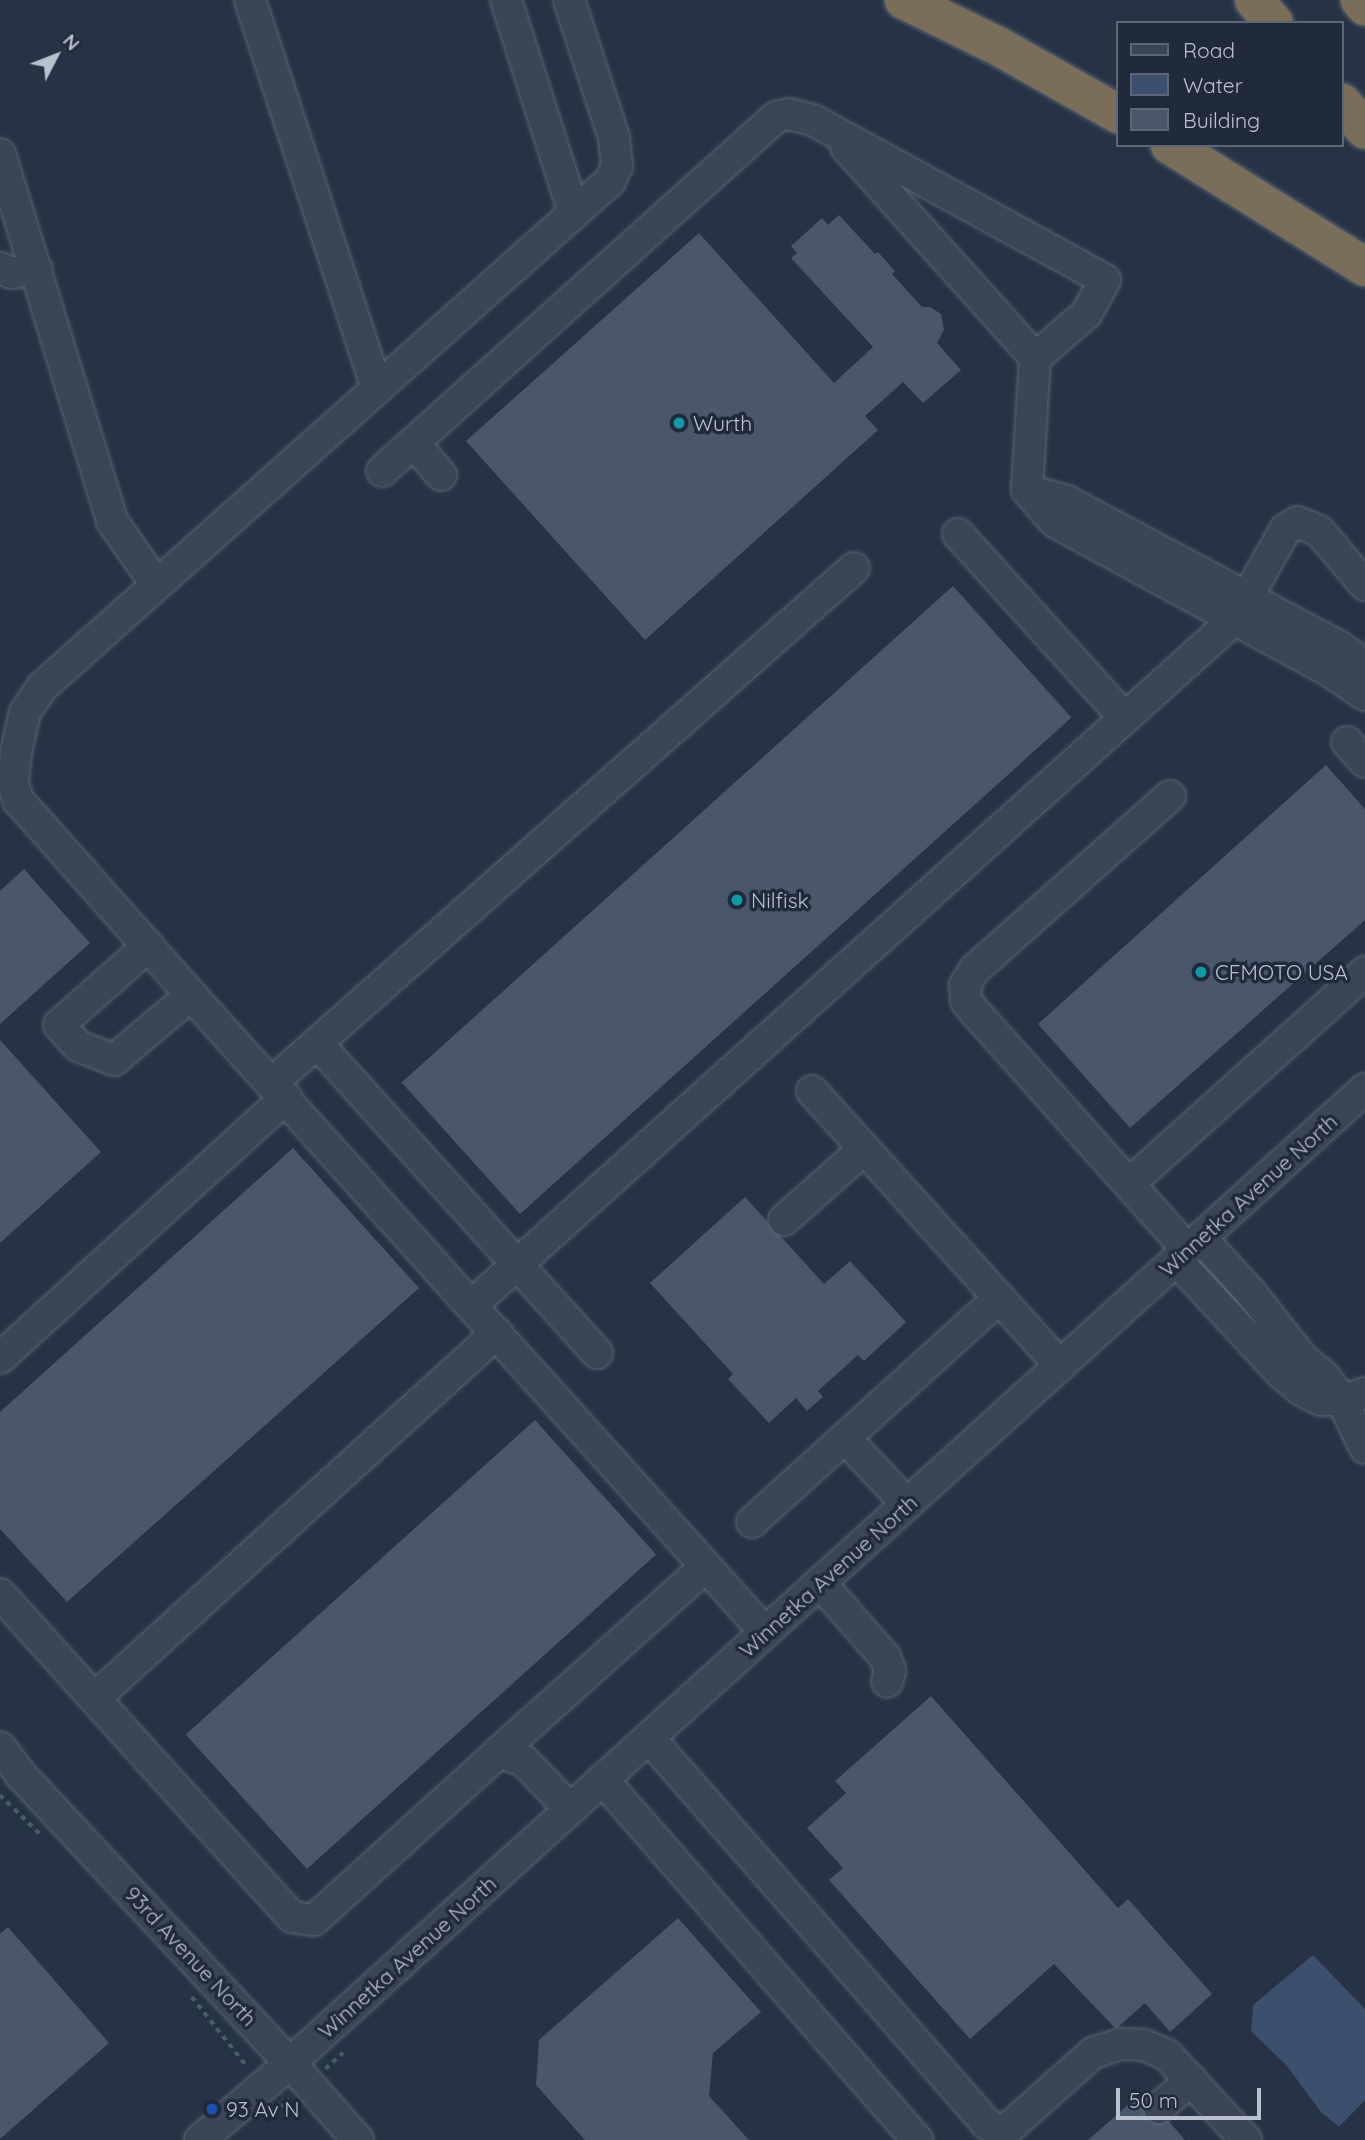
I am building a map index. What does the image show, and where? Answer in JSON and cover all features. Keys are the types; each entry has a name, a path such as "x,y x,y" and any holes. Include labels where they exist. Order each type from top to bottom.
{"highway":[{"path":"904,0 998,46 1116,113"},
{"path":"963,0 1116,84"},
{"path":"1254,0 1272,21"},
{"path":"1360,0 1365,6"},
{"path":"1344,105 1365,129"},
{"path":"1173,147 1365,267"},
{"path":"1219,147 1365,250"}],"street":[{"path":"250,0 377,388"},
{"path":"506,0 574,213"},
{"path":"569,0 614,138 617,166 610,181 42,687 25,712 16,752 13,782 18,800 765,1632"},
{"path":"382,471 776,117 789,114 813,120 1105,280 1086,314 1035,358"},
{"path":"831,130 1035,358 1027,490 1067,501 1241,608 1365,695"},
{"path":"0,154 112,521 156,584"},
{"path":"0,268 11,273 37,269"},
{"path":"414,443 441,475"},
{"path":"472,1305 1125,718 1241,608 1285,530 1297,522 1318,531 1365,585"},
{"path":"958,534 1125,718"},
{"path":"0,1358 279,1091 317,1043 855,568"},
{"path":"1241,608 1340,647 1365,665"},
{"path":"1170,796 975,969 965,985 966,1002 1188,1249 1239,1327 1281,1373 1301,1390 1321,1400 1353,1397"},
{"path":"148,946 59,1025 78,1045 114,1060 191,995"},
{"path":"1130,1183 1365,972"},
{"path":"317,1043 597,1353"},
{"name":"Winnetka Avenue North","path":"200,2140 271,2096 290,2063 1365,1089"},
{"path":"812,1091 1060,1365"},
{"path":"784,1220 864,1149"},
{"path":"1188,1249 1261,1306 1353,1397 1365,1448"},
{"path":"752,1522 999,1298"},
{"path":"1239,1327 1261,1306"},
{"path":"95,1698 497,1333"},
{"path":"845,1438 907,1504"},
{"path":"0,1594 292,1917 314,1920 706,1566"},
{"path":"820,1583 885,1657 890,1670 887,1682"},
{"path":"649,1738 986,2123 999,2132 1011,2126 1093,2053 1120,2044 1144,2045 1167,2055 1246,2140"},
{"name":"93rd Avenue North","path":"0,1747 7,1776 290,2063 358,2140"},
{"path":"499,1752 524,1760 570,1809"},
{"path":"603,1780 917,2140"},
{"path":"1159,2108 1191,2080"}],"path":[{"path":"7,1776 45,1839"},
{"path":"187,1991 271,2096"}],"water":[{"path":"1313,1955 1365,2009 1365,2100 1339,2127 1321,2112 1287,2066 1251,2031 1253,2005"}],"building":[{"name":"Wurth","path":"839,215 875,254 878,252 895,271 892,274 922,307 930,307 941,314 944,330 937,343 961,370 923,403 903,382 865,416 878,430 645,640 466,441 699,233 834,383 873,347 791,258 797,253 791,246 822,218 828,225"},
{"name":"Nilfisk","path":"953,586 1071,718 520,1214 402,1082"},
{"name":"CFMOTO USA","path":"1326,765 1365,809 1365,920 1130,1128 1038,1024"},
{"path":"24,869 90,943 0,1024 0,891"},
{"path":"0,1040 101,1152 0,1243"},
{"path":"293,1148 419,1288 67,1602 0,1529 0,1412"},
{"path":"745,1197 824,1284 850,1261 906,1322 864,1361 858,1355 818,1391 823,1397 807,1411 796,1398 769,1423 728,1379 733,1374 650,1283"},
{"path":"535,1420 656,1555 307,1869 186,1734"},
{"path":"931,1696 1118,1908 1128,1899 1212,1994 1170,2032 1145,2003 1116,2029 1054,1964 970,2039 829,1880 843,1868 807,1828 846,1793 835,1781"},
{"path":"678,1918 761,2012 713,2053 709,2096 749,2140 585,2140 536,2085 539,2040"},
{"path":"8,1927 109,2043 0,2139 0,1934"},
{"path":"1143,2092 1185,2140 1088,2140"}],"place":[{"name":"Wurth","path":"679,423"},
{"name":"Nilfisk","path":"737,900"},
{"name":"CFMOTO USA","path":"1201,972"},
{"name":"93 Av N","path":"212,2109"}]}
